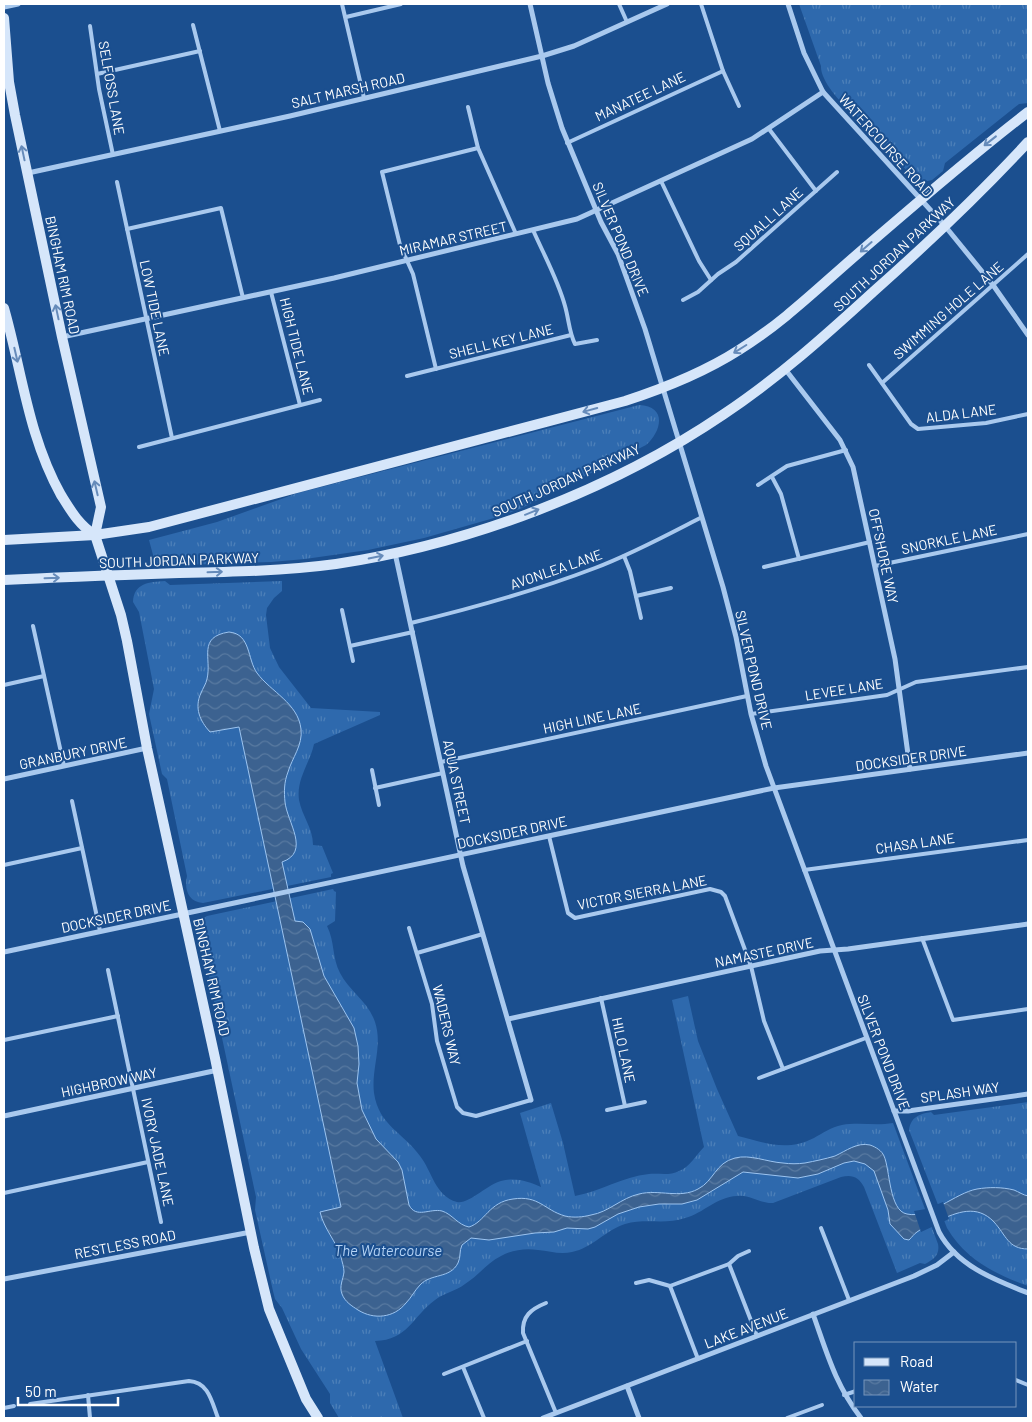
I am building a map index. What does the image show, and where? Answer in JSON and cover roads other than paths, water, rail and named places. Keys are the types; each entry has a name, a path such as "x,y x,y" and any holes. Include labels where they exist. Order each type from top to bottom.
{"street":[{"path":"4,7 18,4"},
{"name":"SILVER POND DRIVE","path":"530,4 552,97 568,143 596,210 618,254 645,329 725,596 751,714 774,788 939,1232 954,1252 980,1272 1028,1293"},
{"name":"SALT MARSH ROAD","path":"27,173 220,131 542,56 568,49 667,4"},
{"name":"WATERCOURSE ROAD","path":"788,4 804,53 823,92 945,226 993,285 1028,335"},
{"name":"BINGHAM RIM ROAD","path":"4,18 9,82 27,173 101,507 95,535 128,641 147,748 218,1070 251,1232 269,1309 306,1398 318,1418"},
{"name":"MIRAMAR STREET","path":"62,337 271,292 577,219 752,139 823,92"},
{"name":"SOUTH JORDAN PARKWAY","path":"4,540 95,535 149,527 625,401 662,389 737,352 768,330 976,152 1028,112"},
{"name":"SOUTH JORDAN PARKWAY","path":"4,580 278,570 336,564 395,553 480,531 537,510 646,461 726,412 785,369 829,333 945,226 1028,142"},
{"path":"4,308 28,408 45,464 76,520 95,535"},
{"name":"OFFSHORE WAY","path":"785,369 833,430 846,450 856,478 895,660 910,769"},
{"name":"AQUA STREET","path":"395,553 460,855 531,1100"},
{"name":"GRANBURY DRIVE","path":"4,779 147,748"},
{"name":"DOCKSIDER DRIVE","path":"4,952 774,788 1028,753"},
{"name":"NAMASTE DRIVE","path":"508,1019 820,952 848,950 1028,924"},
{"name":"HIGHBROW WAY","path":"4,1116 218,1070"},
{"name":"SPLASH WAY","path":"894,1111 908,1111 1028,1094"},
{"name":"RESTLESS ROAD","path":"4,1279 251,1232"},
{"name":"LAKE AVENUE","path":"543,1418 927,1270 954,1252"},
{"path":"814,1314 833,1372 844,1395 861,1418"},
{"path":"627,1386 639,1418"}],"lane":[{"path":"342,4 364,98"},
{"path":"346,17 401,4"},
{"path":"619,4 627,22"},
{"path":"701,4 723,70 739,106"},
{"path":"194,25 220,131"},
{"name":"SELFOSS LANE","path":"90,26 97,74 113,155"},
{"path":"97,74 200,51"},
{"name":"MANATEE LANE","path":"568,143 723,70"},
{"path":"468,106 478,148 516,234"},
{"path":"769,129 816,191"},
{"name":"SHELL KEY LANE","path":"436,369 413,274 400,245 382,172 478,148"},
{"name":"SQUALL LANE","path":"683,300 698,292 736,262 837,172"},
{"path":"661,181 699,261 711,280"},
{"name":"LOW TIDE LANE","path":"116,182 172,438"},
{"path":"126,228 221,208 243,298"},
{"path":"534,230 565,306 571,336 575,344 597,340"},
{"name":"SWIMMING HOLE LANE","path":"882,383 1028,254"},
{"name":"HIGH TIDE LANE","path":"271,292 300,405"},
{"name":"SHELL KEY LANE","path":"407,376 571,336"},
{"name":"ALDA LANE","path":"868,364 911,424 918,429 986,423 1028,414"},
{"path":"140,447 320,400"},
{"path":"758,485 791,465 846,450"},
{"path":"772,477 781,494 799,559"},
{"name":"AVONLEA LANE","path":"411,623 502,600 595,568 624,556 702,517"},
{"name":"SNORKLE LANE","path":"875,566 1028,534"},
{"path":"764,567 870,542"},
{"path":"624,556 630,571 641,618"},
{"path":"636,596 671,588"},
{"path":"342,610 353,661"},
{"path":"33,626 64,766"},
{"path":"350,646 413,632"},
{"name":"LEVEE LANE","path":"751,714 887,695 916,682 1028,667"},
{"path":"4,685 44,676"},
{"name":"HIGH LINE LANE","path":"440,762 748,696"},
{"path":"372,770 379,805"},
{"path":"375,788 443,773"},
{"path":"72,801 100,931"},
{"name":"VICTOR SIERRA LANE","path":"549,836 567,909 572,916 579,918 710,889 716,890 725,896 728,901 751,966"},
{"name":"CHASA LANE","path":"804,870 1028,840"},
{"path":"4,865 82,848"},
{"name":"WADERS WAY","path":"409,928 432,1004 439,1048 455,1102 460,1110 467,1116 476,1116 531,1100"},
{"path":"417,953 483,934"},
{"path":"922,938 953,1020 1028,1009"},
{"path":"751,966 764,1021 783,1069"},
{"name":"IVORY JADE LANE","path":"108,970 161,1222"},
{"name":"HILO LANE","path":"601,998 625,1106"},
{"path":"4,1040 118,1016"},
{"path":"759,1078 866,1038"},
{"path":"607,1110 645,1102"},
{"path":"4,1193 148,1162"},
{"path":"821,1228 849,1300"},
{"path":"636,1283 649,1280 670,1286 729,1264 738,1256 749,1251"},
{"path":"729,1264 757,1336"},
{"path":"670,1286 698,1359"},
{"path":"546,1303 534,1308 526,1316 523,1327 526,1340 556,1413"},
{"path":"444,1374 526,1340"},
{"path":"463,1366 484,1418"},
{"path":"30,1404 194,1381 202,1384 205,1388 218,1418"},
{"path":"844,1395 854,1392"},
{"path":"88,1395 90,1418"},
{"path":"787,1418 822,1405"},
{"path":"4,1408 14,1406"}],"water":[{"name":"The Watercourse","path":"229,632 241,637 245,642 257,673 283,698 299,720 301,735 299,746 287,776 284,791 296,844 295,851 291,857 282,862 295,921 303,922 310,929 324,976 354,1028 359,1064 357,1083 362,1110 376,1139 398,1162 402,1170 409,1205 412,1209 419,1212 442,1211 469,1227 479,1221 498,1204 522,1198 535,1201 565,1216 585,1216 604,1211 639,1194 691,1192 703,1186 728,1160 735,1158 747,1157 791,1164 802,1163 835,1156 865,1144 874,1147 883,1154 893,1198 901,1211 907,1214 924,1213 960,1195 977,1189 1005,1188 1028,1196 1028,1249 1016,1247 987,1216 974,1211 952,1215 922,1229 909,1240 904,1239 890,1224 888,1210 874,1171 865,1164 854,1161 844,1163 818,1174 798,1178 743,1172 697,1200 682,1204 659,1204 639,1207 618,1214 588,1229 567,1228 554,1232 489,1240 471,1238 462,1245 459,1261 455,1268 450,1272 424,1281 396,1312 377,1316 364,1313 351,1305 341,1291 344,1272 341,1257 320,1212 341,1207 239,727 210,732 203,723 198,709 199,699 207,679 209,644 213,638"}]}
